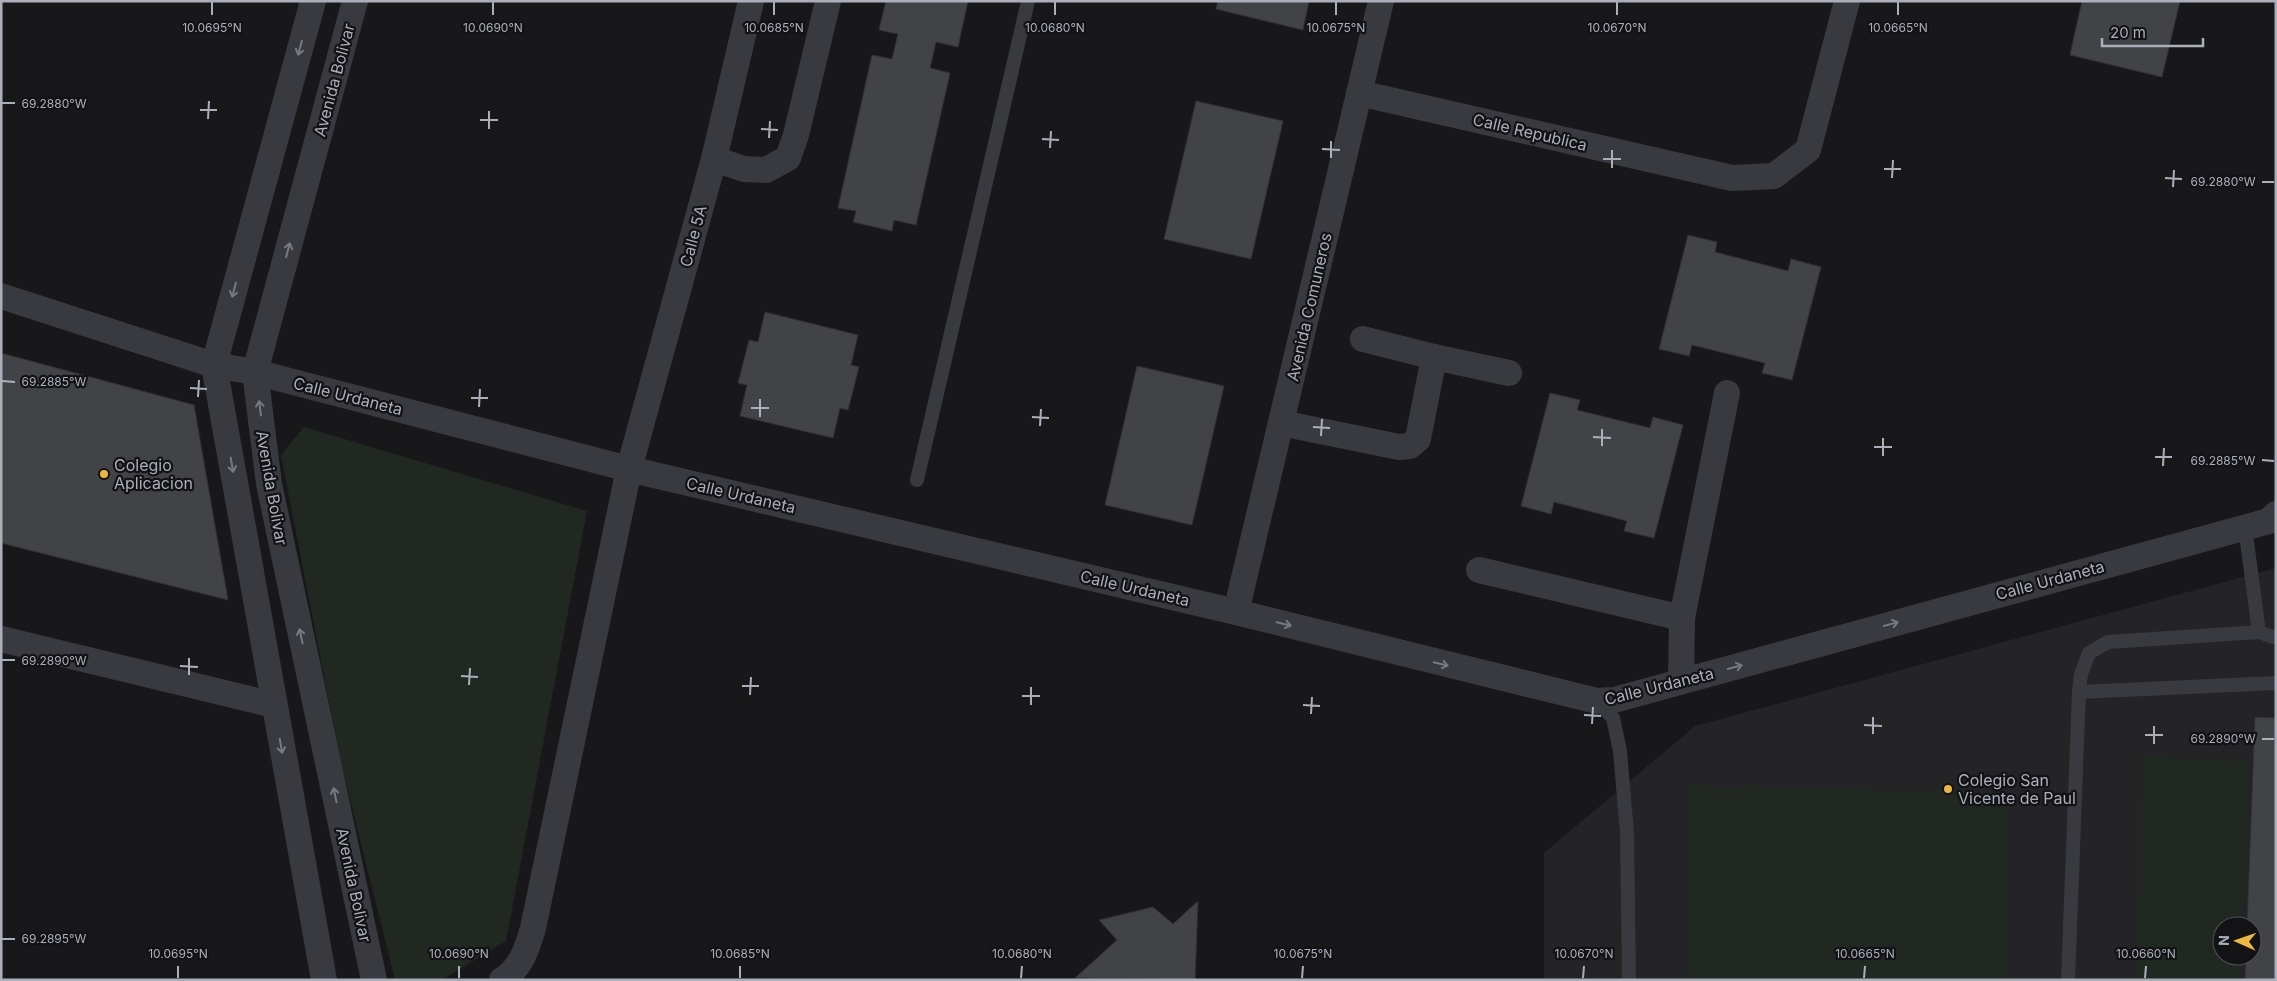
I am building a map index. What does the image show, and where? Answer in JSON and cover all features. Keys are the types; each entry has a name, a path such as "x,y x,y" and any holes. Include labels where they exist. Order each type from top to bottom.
{"street":[{"path":"313,1 214,365 324,980"},
{"name":"Avenida Bolivar","path":"355,1 255,372 269,484 374,980"},
{"name":"Calle 5A","path":"506,979 526,954 533,928 629,469 714,159 752,1"},
{"path":"714,159 744,169 766,170 788,158 796,135 828,1"},
{"name":"Avenida Comuneros","path":"1236,612 1381,1"},
{"name":"Calle Republica","path":"1360,94 1732,178 1774,176 1808,150 1847,1"},
{"name":"Calle Urdaneta","path":"1,296 214,365 255,372 629,469 1236,612 1597,701 1614,700 2263,520"},
{"path":"1363,339 1509,373"},
{"path":"1281,423 1399,447 1410,446 1418,439 1434,357"},
{"path":"1681,681 1682,618 1727,393"},
{"path":"1480,570 1682,618"},
{"path":"1,640 274,705"}],"lane":[{"path":"916,480 1028,1"},
{"path":"2259,632 2263,520"},
{"path":"2068,980 2081,674 2089,653 2108,642 2259,632 2276,638"},
{"path":"2080,692 2276,683"},
{"path":"1597,701 1612,718 1620,751 1626,833 1629,980"}],"shaded area":[{"path":"304,427 587,511 506,941 442,980 395,980 340,759 281,455"},
{"name":"Colegio San Vicente de Paul","path":"2276,568 2276,980 1544,980 1544,853 1695,726"},
{"path":"2142,756 2248,760 2243,916 2212,916 2212,966 2242,966 2241,980 2136,980"},
{"path":"1689,785 2009,792 2005,980 1685,980"}],"building":[{"path":"886,1 968,1 958,47 936,42 930,68 950,73 916,225 894,220 892,231 853,222 856,211 838,208 872,55 892,59 898,34 879,30"},
{"path":"1218,1 1309,1 1303,30 1216,9"},
{"path":"2082,1 2180,1 2162,77 2070,55"},
{"path":"1196,101 1283,121 1251,259 1164,239"},
{"path":"1688,235 1717,242 1715,252 1788,271 1791,259 1821,267 1792,380 1762,373 1765,363 1692,345 1689,356 1659,349"},
{"path":"765,312 858,335 851,365 859,367 848,410 840,408 833,438 740,416 747,385 738,383 749,340 758,342"},
{"name":"Colegio Aplicacion","path":"1,353 194,405 228,600 1,543"},
{"path":"1137,366 1224,386 1192,525 1105,505"},
{"path":"1550,393 1580,400 1577,410 1650,428 1653,417 1683,425 1654,538 1624,531 1627,521 1554,502 1551,514 1521,506"},
{"path":"2255,717 2276,718 2276,980 2245,980 2246,966 2262,966 2262,916 2247,916"},
{"path":"1198,901 1195,980 1075,978 1117,940 1099,920 1153,907 1173,924"}],"place":[{"name":"Colegio Aplicacion","path":"104,474"},
{"name":"Colegio San Vicente de Paul","path":"1948,789"}]}
